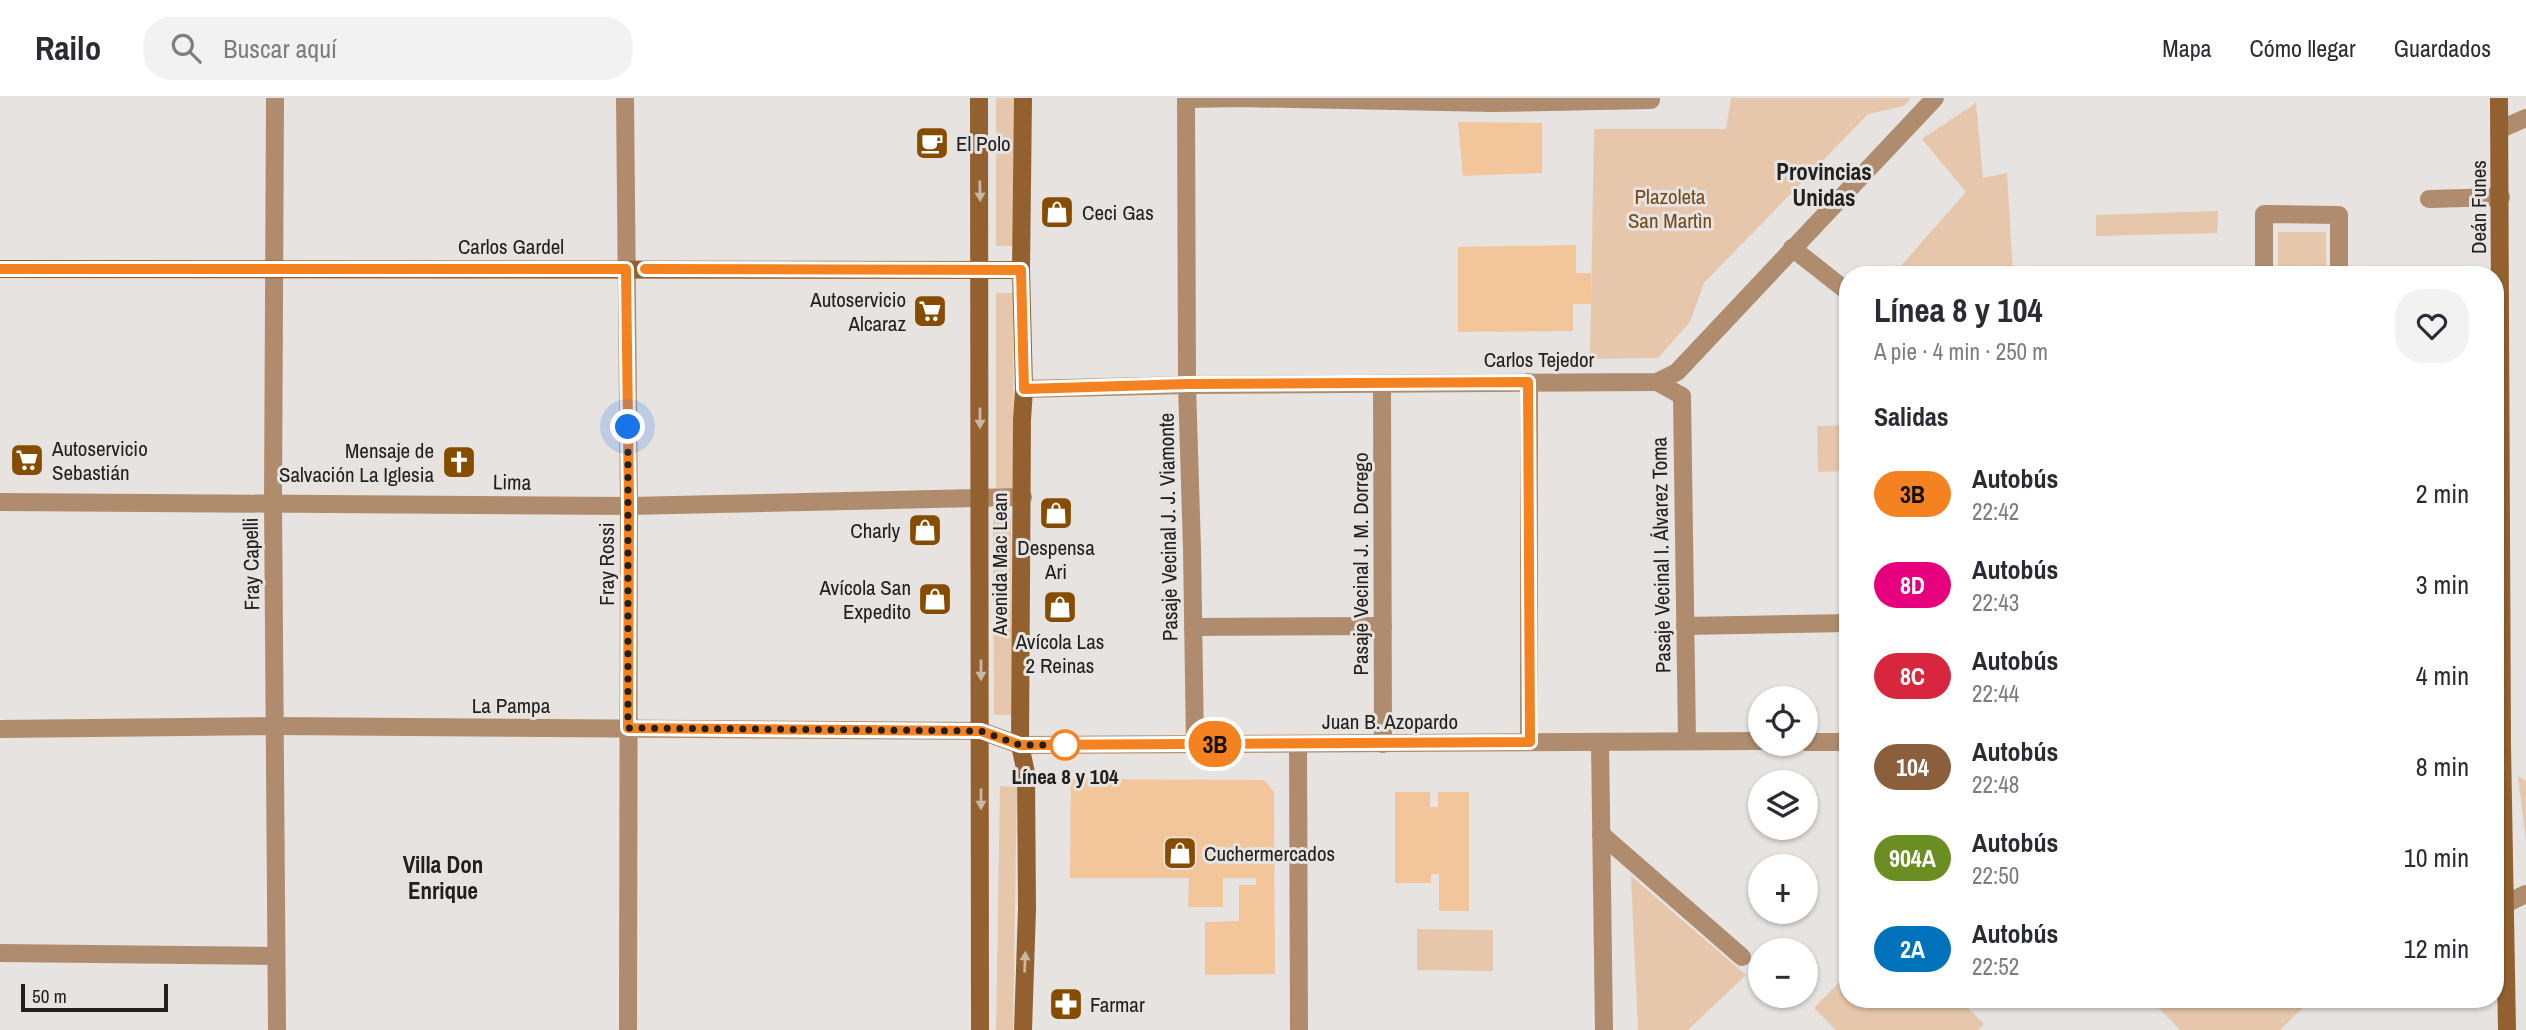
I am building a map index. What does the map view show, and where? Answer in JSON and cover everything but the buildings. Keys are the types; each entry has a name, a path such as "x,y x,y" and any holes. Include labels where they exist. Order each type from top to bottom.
{"street":[{"name":"Fray Capelli","path":"275,98 273,502 277,1030"},
{"name":"Fray Rossi","path":"625,98 629,506 628,1030"},
{"name":"Avenida Mac Lean","path":"979,98 980,1030"},
{"name":"Avenida Mac Lean","path":"1023,98 1021,270 1024,389 1020,745 1026,773 1027,909 1023,1030"},
{"path":"1657,382 1677,372 1935,98"},
{"name":"Deán Funes","path":"2499,98 2500,266"},
{"path":"1186,99 1651,99"},
{"name":"Pasaje Vecinal J. J. Viamonte","path":"1186,99 1187,384 1195,745"},
{"path":"2501,129 2526,118"},
{"path":"2428,199 2501,197"},
{"path":"2264,266 2264,214 2339,215 2339,266"},
{"path":"1792,248 1839,285"},
{"name":"Carlos Gardel","path":"0,269 1021,270"},
{"path":"1528,382 1530,742"},
{"name":"Carlos Tejedor","path":"1024,389 1187,384 1657,382"},
{"name":"Pasaje Vecinal I. Álvarez Toma","path":"1657,382 1682,396 1687,741"},
{"name":"Pasaje Vecinal J. M. Dorrego","path":"1382,383 1383,744"},
{"name":"Lima","path":"0,502 629,506 1023,497"},
{"path":"1685,626 1839,623"},
{"path":"1193,627 1383,626"},
{"name":"La Pampa","path":"0,729 276,726 981,731 1020,745"},
{"name":"Juan B. Azopardo","path":"1020,745 1530,742 1600,744 1748,741"},
{"path":"1818,742 1839,742"},
{"path":"1298,744 1299,1030"},
{"path":"1600,744 1604,1030"},
{"path":"1601,834 1741,957"},
{"name":"Deán Funes","path":"2504,878 2507,1030"},
{"path":"2505,904 2526,894"},
{"path":"0,953 276,956"}],"green space":[{"path":"996,98 1014,98 1014,246 996,246"},
{"name":"Plazoleta San Martìn","path":"1731,98 1911,98 1904,106 1868,114 1704,283 1690,322 1658,358 1590,359 1594,129 1726,129"},
{"path":"1976,103 1983,178 2007,173 2012,266 1901,266 1966,192 1922,139"},
{"path":"2218,211 2217,233 2096,236 2096,215"},
{"path":"2278,232 2326,232 2326,266 2278,266"},
{"path":"996,293 1013,293 1014,490 996,490"},
{"path":"1839,425 1839,471 1818,472 1817,426"},
{"path":"993,518 1011,518 1012,715 994,715"},
{"path":"2518,776 2526,781 2526,842"},
{"path":"1000,786 1017,787 1013,1030 996,1030"},
{"path":"1631,876 1746,975 1688,1030 1638,1030"},
{"path":"1417,929 1493,930 1493,971 1417,970"},
{"path":"1839,982 1839,1008 1968,1008 1984,1024 1978,1030 1836,1030 1814,1008 1818,1008 1818,1004"},
{"path":"2159,1008 2303,1008 2280,1030 2180,1030"}],"bus line":[{"name":"3B","path":"0,269 626,269 628,728 981,731 1020,745 1530,742 1528,382 1187,384 1024,389 1021,270 645,269"}],"place":[{"name":"El Polo","path":"932,143"},
{"name":"Ceci Gas","path":"1057,212"},
{"name":"Autoservicio Alcaraz","path":"930,311"},
{"name":"Autoservicio Sebastián","path":"27,460"},
{"name":"Mensaje de Salvación La Iglesia","path":"459,462"},
{"name":"Despensa Ari","path":"1056,513"},
{"name":"Charly","path":"925,530"},
{"name":"Avícola San Expedito","path":"935,599"},
{"name":"Avícola Las 2 Reinas","path":"1060,607"},
{"name":"Línea 8 y 104","path":"1065,745"},
{"name":"Cuchermercados","path":"1180,853"},
{"name":"Farmar","path":"1066,1004"}],"district":[{"name":"Provincias Unidas","path":"1824,184"},
{"name":"Villa Don Enrique","path":"443,877"}],"route":[{"path":"628,427 628,728 981,731 1020,745 1065,745"}]}
